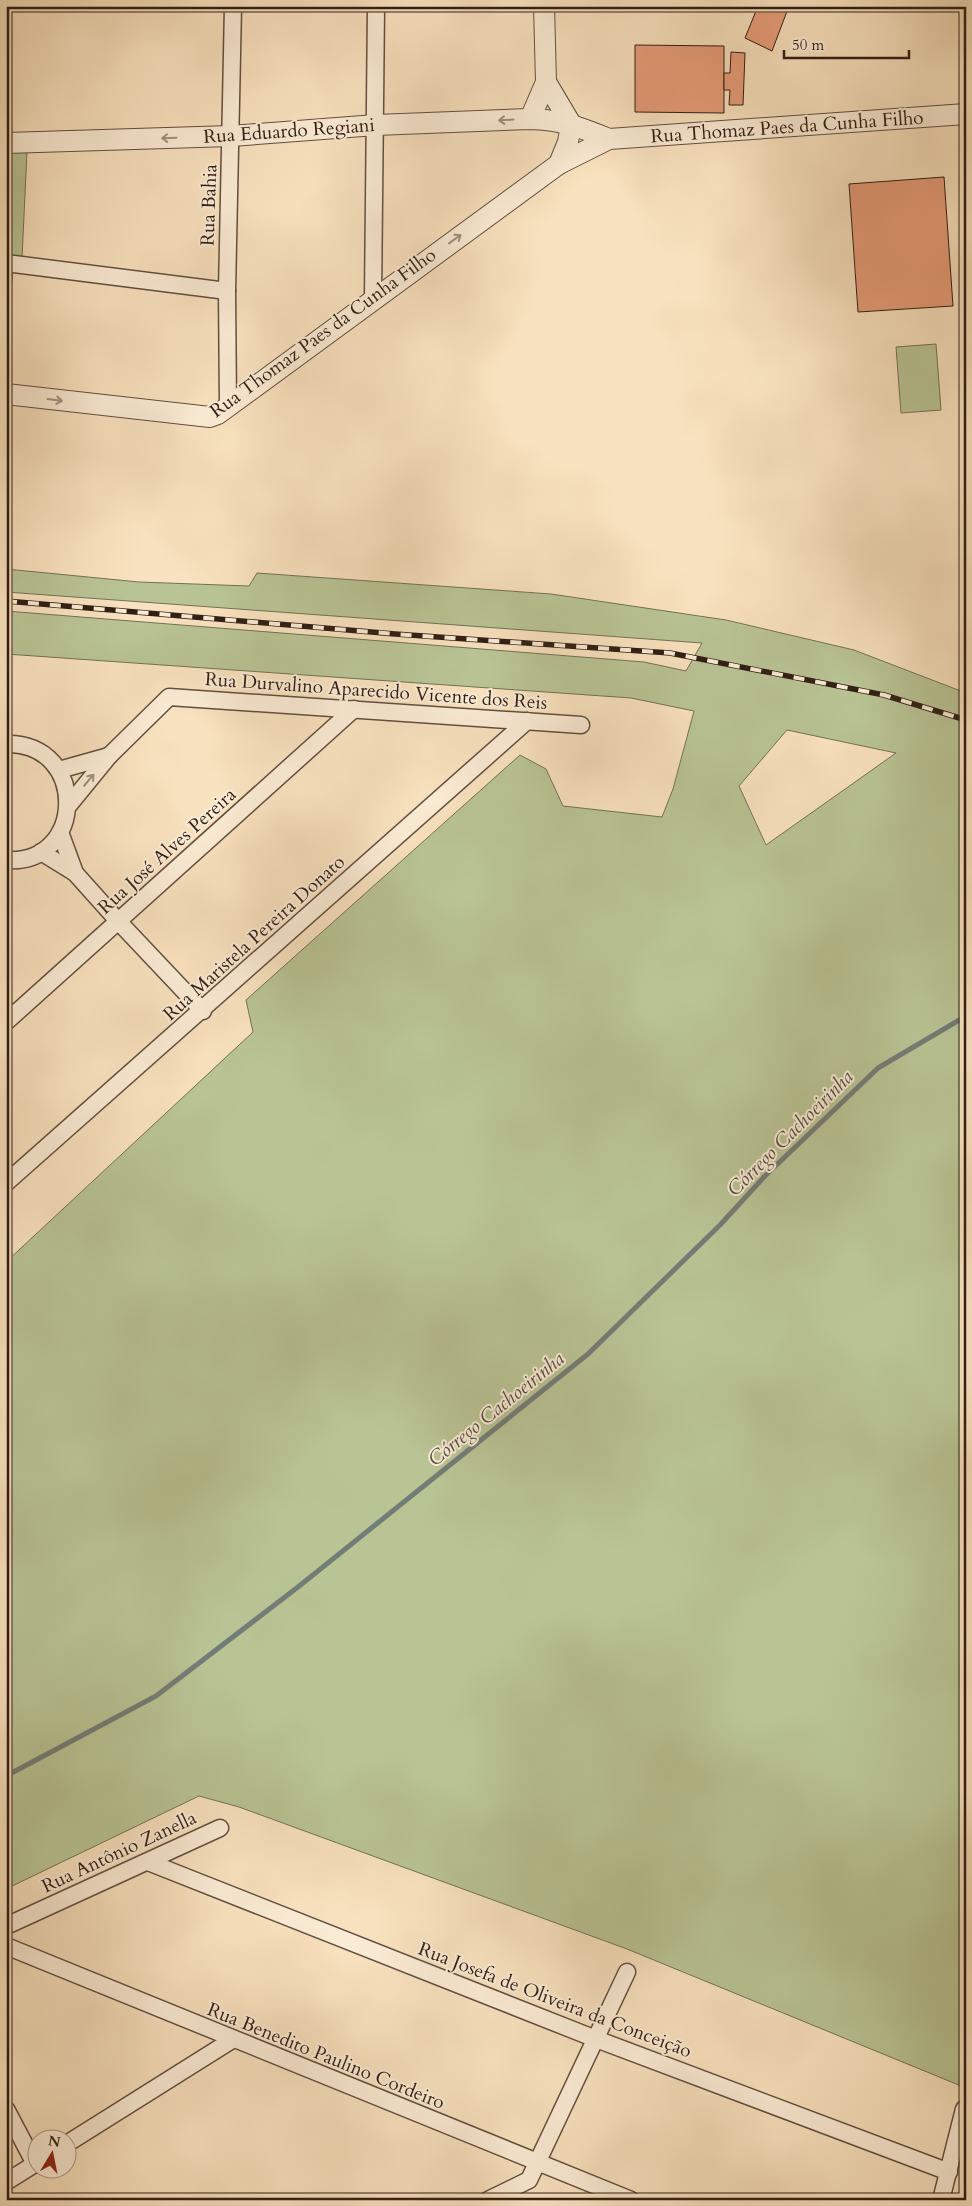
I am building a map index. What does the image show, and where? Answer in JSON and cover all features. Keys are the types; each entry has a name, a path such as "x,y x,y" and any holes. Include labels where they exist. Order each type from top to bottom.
{"street":[{"name":"Rua Bahia","path":"228,406 227,291 233,6"},
{"path":"374,298 376,6"},
{"path":"530,119 546,82 544,6"},
{"path":"546,82 571,124 568,142 559,164"},
{"name":"Rua Thomaz Paes da Cunha Filho","path":"6,394 206,418 214,416 559,164 609,139 966,114"},
{"name":"Rua Eduardo Regiani","path":"6,143 231,136 376,125 530,119 556,120 571,124"},
{"name":"Rua Thomaz Paes da Cunha Filho","path":"571,124 609,139"},
{"path":"6,263 227,291"},
{"name":"Rua Durvalino Aparecido Vicente dos Reis","path":"109,756 169,696 581,725"},
{"name":"Rua José Alves Pereira","path":"6,1022 354,709"},
{"name":"Rua Maristela Pereira Donato","path":"6,1183 203,1011 527,721"},
{"path":"6,744 24,746 44,755 59,770 66,786 69,805"},
{"path":"59,770 109,756"},
{"path":"6,860 22,860 41,852 55,840 60,832 69,805 109,756"},
{"path":"60,832 75,873"},
{"path":"41,852 75,873 203,1011"},
{"name":"Rua Antônio Zanella","path":"6,1926 220,1828"},
{"name":"Rua Josefa de Oliveira da Conceição","path":"148,1862 596,2039 949,2172"},
{"name":"Rua Benedito Paulino Cordeiro","path":"6,1946 232,2040 631,2200"},
{"path":"488,2200 529,2180 627,1972"},
{"path":"78,2137 232,2040"},
{"path":"941,2200 964,2109"},
{"path":"6,2110 28,2149"},
{"path":"6,2182 28,2168"}],"green space":[{"path":"27,151 22,259 6,257 6,152"},
{"path":"6,270 13,271 6,342"},
{"path":"936,344 941,410 901,413 896,347"},
{"path":"6,569 139,582 249,586 257,573 551,594 726,620 854,650 966,693 966,2088 627,1949 239,1807 199,1796 6,1889 6,1262 253,1032 246,1000 520,755 546,769 563,806 662,817 673,789 694,711 631,698 6,654 6,611 644,662 686,671 702,643 6,592","holes":["787,730 896,753 766,845 739,786"]}],"building":[{"path":"758,6 789,6 772,51 745,38"},
{"path":"635,45 724,46 724,113 635,112"},
{"path":"731,52 745,53 743,105 729,105 730,90 724,90 724,73 730,73"},
{"path":"944,177 953,306 858,312 849,184"}],"waterway":[{"name":"Córrego Cachoeirinha","path":"6,1776 156,1696 298,1587 588,1354 720,1225 765,1176 878,1068 966,1016"}],"railway":[{"path":"6,601 395,634 670,653 884,695 966,720"}]}
